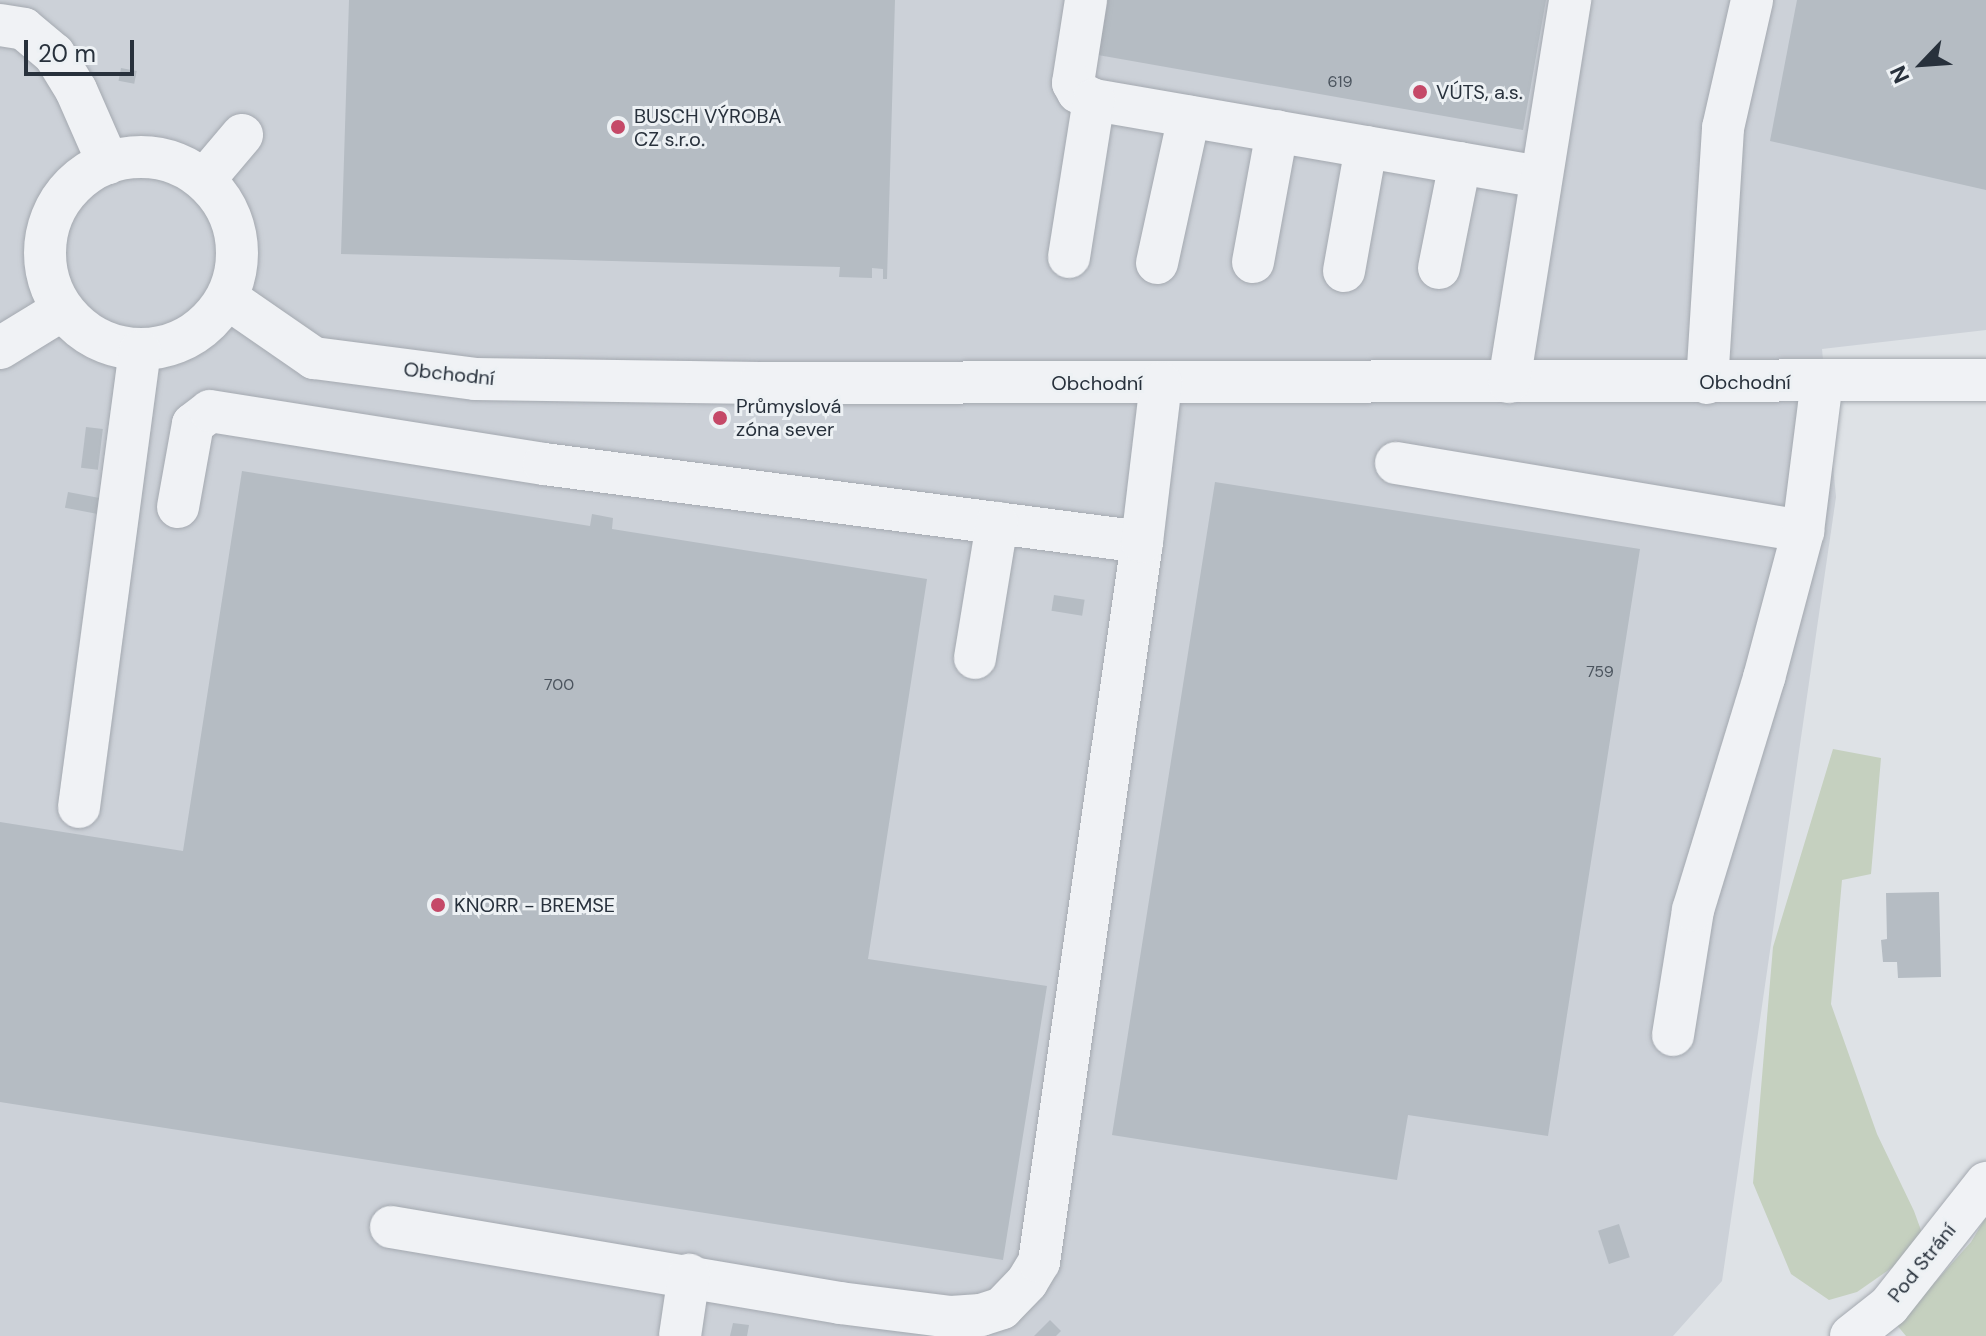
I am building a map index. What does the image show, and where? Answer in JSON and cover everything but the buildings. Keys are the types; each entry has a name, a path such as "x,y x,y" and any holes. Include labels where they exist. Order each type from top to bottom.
{"street":[{"path":"1086,0 1073,83 1078,92 1094,100 1540,177"},
{"path":"1509,382 1570,0"},
{"path":"1707,383 1723,128 1752,0"},
{"path":"0,25 24,29 54,54 76,90 108,163"},
{"path":"1069,257 1094,100"},
{"path":"1157,263 1189,116"},
{"path":"1253,262 1277,131"},
{"path":"204,180 242,135"},
{"path":"1344,271 1366,147"},
{"path":"141,156 175,162 204,180 230,214 238,257 227,298 205,326 175,345 140,351 97,340 62,310 47,278 45,242 55,209 77,181 108,163 141,156"},
{"path":"1439,268 1460,163"},
{"name":"Obchodní","path":"227,298 314,358 475,379 1161,383 1986,380"},
{"path":"0,348 62,310"},
{"path":"79,807 140,351"},
{"path":"1673,1035 1693,910 1764,678 1803,531 1822,381"},
{"path":"391,1227 689,1275 837,1319 981,1315 1002,1308 1027,1282 1039,1262 1142,542 1161,383"},
{"path":"178,507 193,424 210,411 544,464 1142,542"},
{"path":"1396,463 1803,531"},
{"path":"975,658 997,523"},
{"name":"Pod Strání","path":"1851,1336 1889,1306 1986,1183"},
{"path":"680,1336 689,1275"}],"shaded area":[{"path":"0,0 1986,0 1986,330 1822,349 1836,497 1722,1281 1673,1336 0,1336"}],"green space":[{"path":"1833,749 1881,758 1871,874 1842,880 1831,1004 1877,1134 1914,1211 1926,1244 1857,1292 1829,1300 1791,1274 1753,1183 1773,947"},
{"path":"1986,1217 1986,1336 1906,1336 1891,1318 1937,1280 1971,1242"}],"place":[{"name":"VÚTS, a.s.","path":"1420,92"},
{"name":"BUSCH VÝROBA CZ s.r.o.","path":"618,127"},
{"name":"Průmyslová zóna sever","path":"720,418"},
{"name":"KNORR - BREMSE","path":"438,905"}]}
